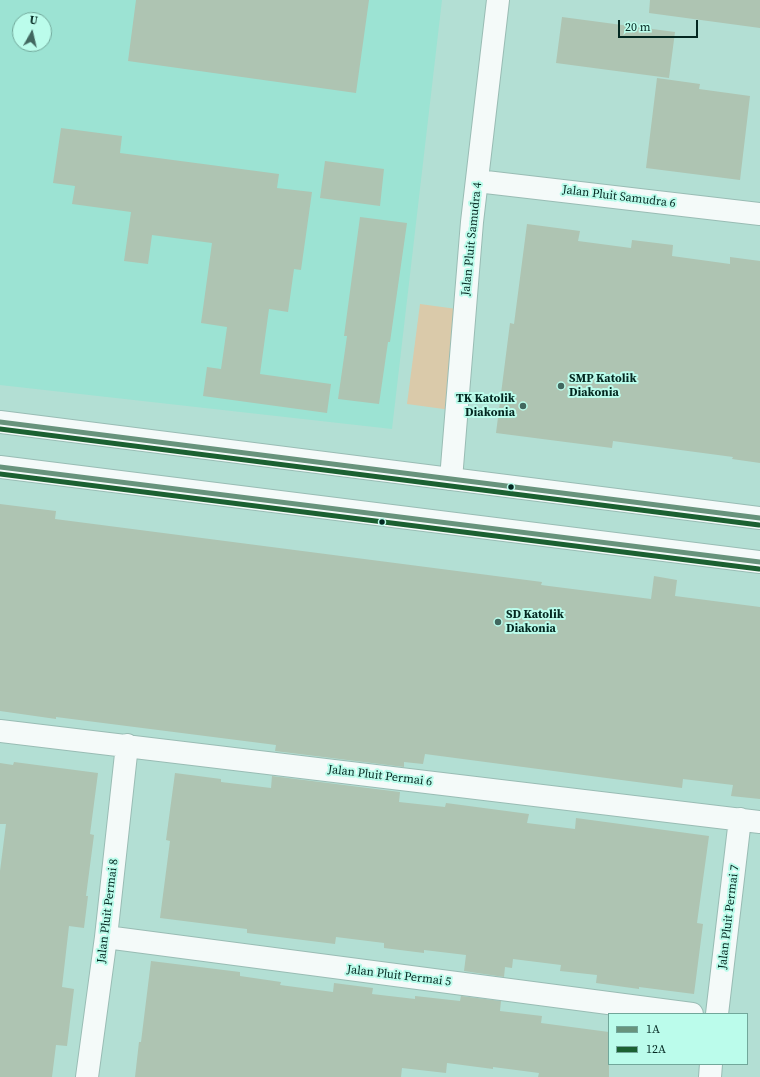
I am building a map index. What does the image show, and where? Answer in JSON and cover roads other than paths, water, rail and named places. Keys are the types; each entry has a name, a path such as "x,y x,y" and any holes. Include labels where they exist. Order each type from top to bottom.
{"street":[{"name":"Jalan Pluit Samudra 4","path":"451,479 472,222 498,0"},
{"name":"Jalan Pluit Samudra 6","path":"477,181 760,214"},
{"path":"0,422 760,518"},
{"path":"0,467 760,562"},
{"name":"Jalan Pluit Permai 6","path":"0,731 127,745 750,821"},
{"name":"Jalan Pluit Permai 8","path":"87,1077 106,937 127,745"},
{"name":"Jalan Pluit Permai 7","path":"717,1013 750,821"},
{"name":"Jalan Pluit Permai 5","path":"106,937 684,1013"},
{"path":"710,1077 711,1065"}],"place":[{"name":"SMP Katolik Diakonia","path":"561,386"},
{"name":"TK Katolik Diakonia","path":"523,406"},
{"name":"SD Katolik Diakonia","path":"498,622"}]}
